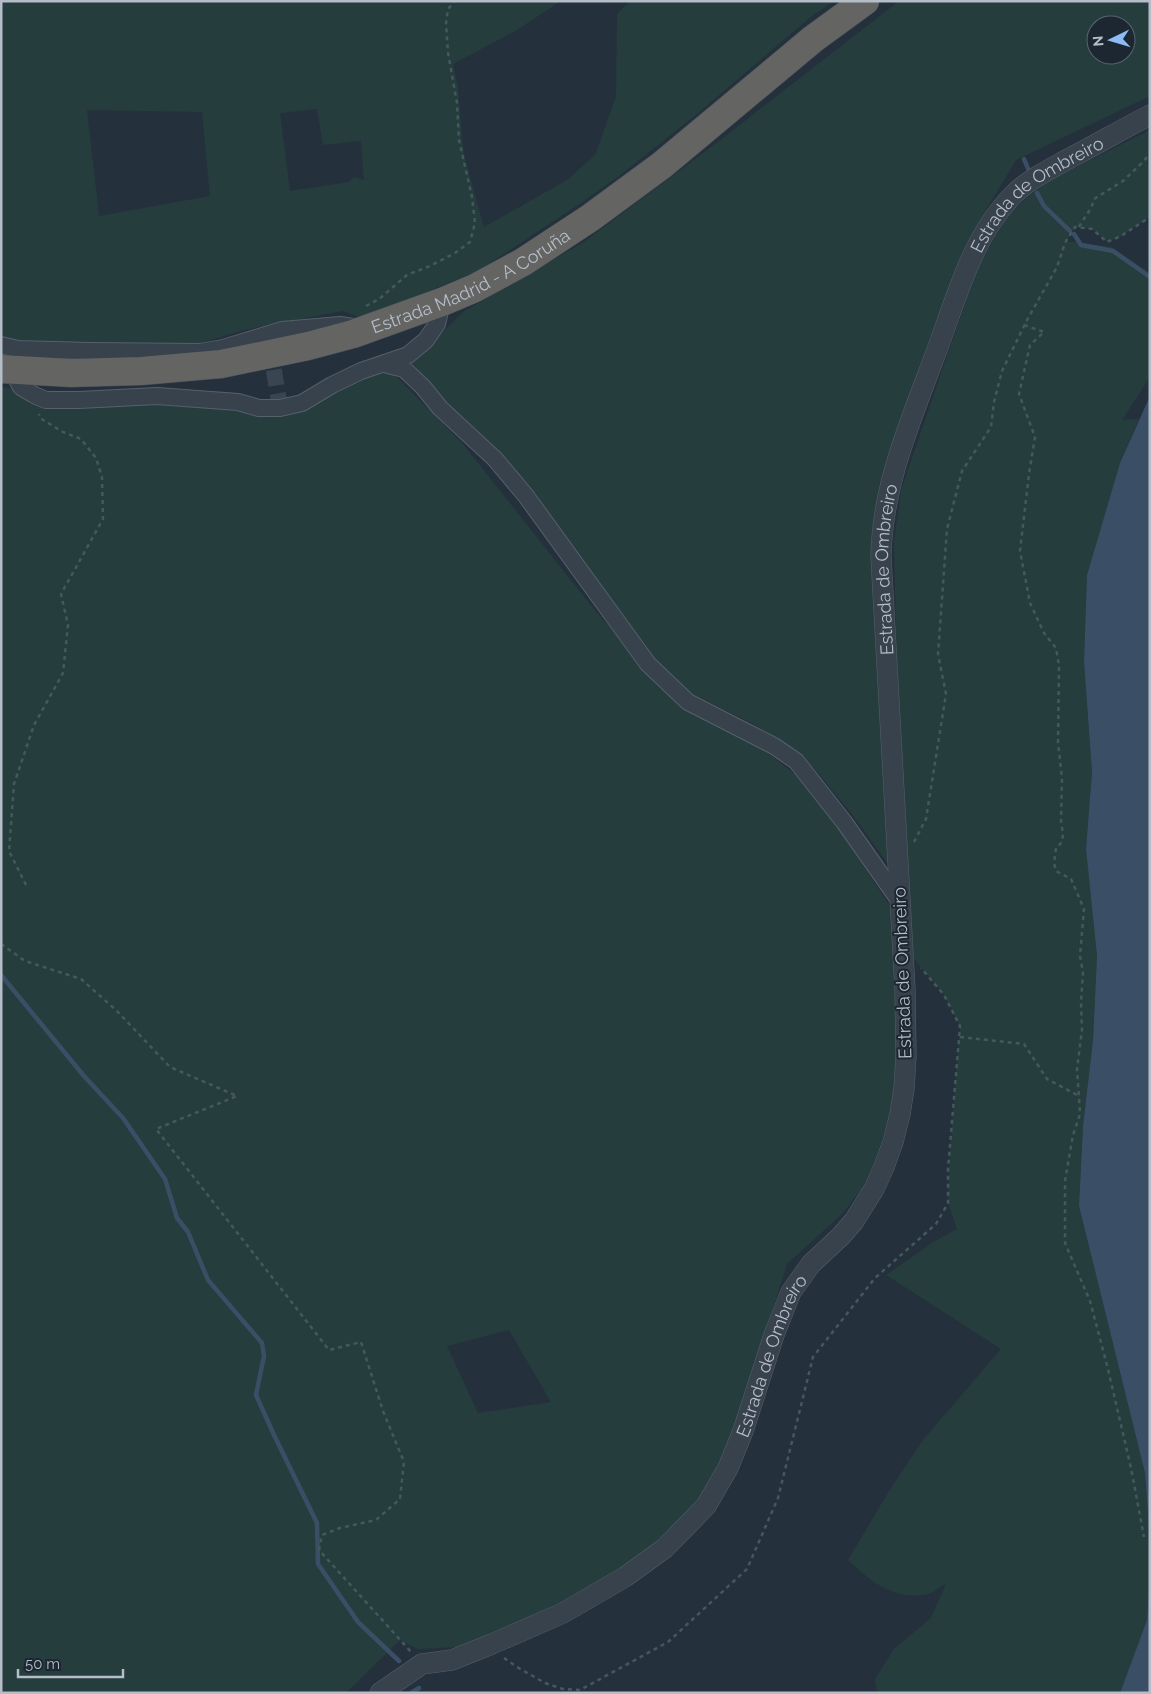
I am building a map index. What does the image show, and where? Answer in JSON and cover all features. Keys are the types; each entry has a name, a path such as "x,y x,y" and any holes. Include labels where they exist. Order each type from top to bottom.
{"highway":[{"name":"Estrada Madrid - A Coruña","path":"7,370 71,373 141,371 221,364 308,346 366,318 442,302 474,288 523,262 590,218 662,165 813,39 865,1"}],"street":[{"name":"Estrada de Ombreiro","path":"380,1693 422,1664 452,1660 563,1613 625,1577 665,1548 706,1506 728,1468 743,1431 774,1335 791,1292 811,1264 841,1236 865,1205 880,1174 892,1142 902,1097 906,1056 904,948 881,558 888,490 974,250 987,226 1012,195 1033,178 1150,115"},
{"path":"7,370 21,387 34,396 46,400 158,396 238,402 259,408 280,408 302,403 332,385 361,371 408,355 426,340 437,324 442,302"},
{"path":"1,345 18,349 200,352 223,348 282,330 340,325 366,318"},
{"path":"384,364 404,369 423,387 440,408 495,459 526,496 648,664 688,702 774,746 796,761 844,822 900,903"}],"path":[{"path":"366,318 379,298 407,275 430,266 470,242 475,223 472,196 459,140 457,103 448,53 446,23 448,9 455,1"},
{"path":"1079,227 1086,214 1092,208 1094,199 1123,181 1150,153"},
{"path":"913,844 926,819 946,694 938,654 947,529 962,471 991,427 994,402 1002,371 1024,325 1057,267 1065,243 1075,227 1092,229 1107,242 1121,236 1150,217"},
{"path":"1024,325 1044,332 1030,345 1019,394 1035,437 1020,551 1030,603 1044,633 1056,648 1058,666 1058,743 1062,778 1061,821 1063,834 1062,842 1056,848 1054,863 1056,871 1071,879 1084,909 1080,956 1083,972 1082,1030 1077,1069 1080,1114 1073,1135 1065,1182 1065,1243 1090,1301 1107,1364 1131,1468 1144,1537"},
{"path":"26,884 9,851 14,784 34,725 63,673 68,625 61,594 103,519 102,476 96,458 81,439 63,432 40,418 34,396"},
{"path":"1,944 25,961 80,979 116,1010 170,1066 237,1096 156,1129 329,1350 361,1342 383,1411 404,1462 400,1500 376,1520 340,1528 322,1535 319,1550 422,1664"},
{"path":"492,1644 502,1656 545,1683 563,1689 580,1690 668,1642 747,1570 778,1498 813,1357 874,1278 936,1224 948,1203 948,1169 960,1026 944,994 904,948"},
{"path":"960,1037 1024,1044 1047,1079 1080,1097"}],"green space":[{"path":"1,1 561,1 517,30 453,64 458,87 465,159 484,227 567,180 595,155 616,97 617,14 630,1 835,1 813,15 697,114 619,176 478,271 362,318 342,311 244,330 191,346 1,341","holes":["317,109 323,145 361,141 364,180 354,177 349,182 290,191 280,113","87,110 202,112 210,196 99,216"]},
{"path":"899,1 1150,1 1150,96 1016,160 987,208 949,289 889,460 894,872 851,813 801,753 751,723 687,691 653,658 551,520 412,363 463,312 584,242 710,148"},
{"path":"1150,130 1150,217 1121,236 1107,242 1092,229 1075,227 1066,242 1112,247 1150,273 1150,377 1122,420 1139,419 1120,463 1087,575 1084,662 1092,772 1086,849 1097,956 1093,1040 1083,1126 1079,1206 1145,1473 1150,1542 1147,1620 1120,1693 877,1693 875,1679 894,1649 931,1618 946,1584 929,1594 905,1595 884,1588 866,1576 848,1560 889,1491 923,1440 1001,1349 886,1275 933,1242 957,1229 948,1203 950,1150 960,1026 944,995 913,958 899,785 894,542 901,490 979,266 1001,227 1012,212 1027,197 1045,183"},
{"path":"392,372 463,444 589,603 661,687 769,754 810,786 894,912 897,1055 892,1107 876,1160 862,1188 843,1213 787,1264 747,1394 716,1481 661,1542 586,1592 536,1616 459,1647 418,1649 400,1640 346,1693 1,1693 1,387 10,388 29,404 154,401 265,412 371,373","holes":["509,1330 551,1402 478,1413 447,1346"]}],"water":[{"path":"1150,396 1150,1542 1145,1473 1079,1206 1083,1126 1093,1040 1097,956 1086,849 1092,772 1084,662 1087,575 1120,463"},
{"path":"1150,1577 1150,1693 1120,1693 1147,1620"}],"waterway":[{"path":"1024,159 1029,171"},
{"path":"1037,193 1044,206 1070,231"},
{"path":"1074,234 1081,245 1113,251 1150,277"},
{"path":"1,975 84,1076 123,1118 165,1179 177,1218 188,1232 208,1280 262,1343 264,1356 256,1395 317,1523 318,1564 358,1622 399,1661"},
{"path":"411,1693 419,1688"}],"tunnel":[{"path":"270,346 280,408"}]}
